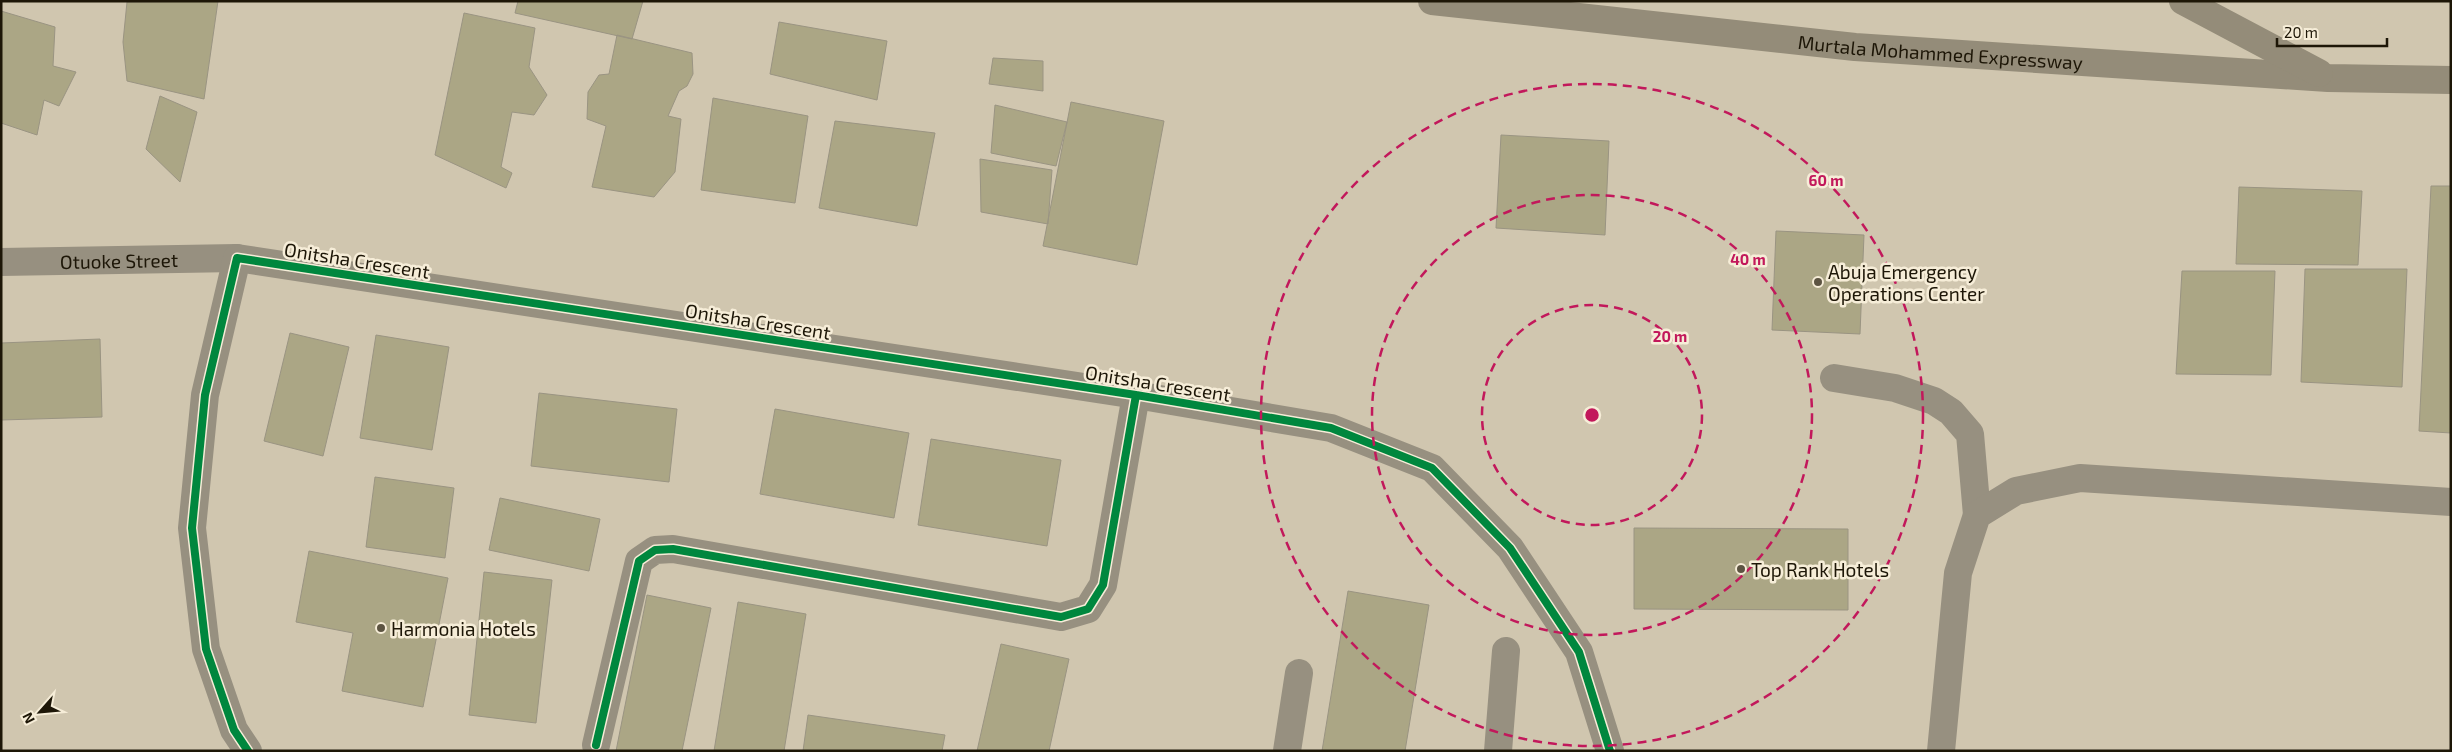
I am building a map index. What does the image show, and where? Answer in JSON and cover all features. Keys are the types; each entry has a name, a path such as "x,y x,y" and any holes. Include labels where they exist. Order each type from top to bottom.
{"highway":[{"name":"Murtala Mohammed Expressway","path":"1432,1 1855,47 2328,78 2451,80"},
{"path":"2183,1 2328,78"}],"street":[{"name":"Otuoke Street","path":"1,262 236,258"},
{"name":"Onitsha Crescent","path":"236,258 1136,395 1331,428 1432,468 1510,548 1579,652 1610,751"},
{"path":"236,258 205,395 192,528 206,650 234,730 248,751"},
{"path":"1834,378 1895,388 1934,401 1951,412 1970,434 1977,515 1958,573 1941,751"},
{"path":"596,745 639,561 655,550 673,549 1061,617 1088,609 1103,586 1136,395"},
{"path":"1977,515 2016,491 2080,478 2451,502"},
{"path":"1498,751 1506,651"},
{"path":"1287,751 1299,673"}],"building":[{"path":"218,1 204,99 127,81 123,42 127,2"},
{"path":"518,1 643,1 632,39 515,13"},
{"path":"1,11 55,27 53,66 76,72 59,106 44,100 37,135 1,123"},
{"path":"464,13 535,28 529,67 547,95 534,115 512,112 501,167 512,173 506,188 435,155"},
{"path":"779,22 887,41 877,100 770,74"},
{"path":"617,35 692,53 693,74 687,86 679,91 668,116 681,119 675,172 654,197 592,187 606,126 587,119 588,92 599,75 609,74"},
{"path":"993,58 1043,61 1043,91 989,84"},
{"path":"160,96 197,112 180,182 146,149"},
{"path":"713,98 808,116 795,203 701,190"},
{"path":"1071,102 1164,121 1137,265 1043,246"},
{"path":"995,105 1067,122 1056,166 991,153"},
{"path":"835,121 935,133 917,226 819,208"},
{"path":"1501,135 1609,141 1605,235 1496,228"},
{"path":"980,159 1052,170 1048,224 981,212"},
{"path":"2431,186 2451,186 2451,433 2419,431"},
{"path":"2239,187 2362,191 2358,265 2236,264"},
{"name":"Abuja Emergency Operations Center","path":"1776,231 1864,235 1860,334 1772,330"},
{"path":"2305,269 2407,269 2402,387 2301,382"},
{"path":"2182,271 2275,271 2271,375 2176,374"},
{"path":"290,333 349,347 323,456 264,441"},
{"path":"376,335 449,347 432,450 360,438"},
{"path":"100,339 102,417 1,420 1,343"},
{"path":"539,393 677,409 669,482 531,466"},
{"path":"775,409 909,433 894,518 760,494"},
{"path":"931,439 1061,460 1047,546 918,525"},
{"path":"375,477 454,488 445,558 366,547"},
{"path":"500,498 600,519 589,571 489,550"},
{"name":"Top Rank Hotels","path":"1634,528 1848,529 1848,610 1634,609"},
{"name":"Harmonia Hotels","path":"309,551 448,578 423,707 342,691 353,633 296,622"},
{"path":"484,572 552,580 536,723 469,715"},
{"path":"1348,591 1429,605 1405,751 1322,751"},
{"path":"647,595 711,608 682,751 616,751"},
{"path":"738,602 806,614 784,751 714,751"},
{"path":"1001,644 1069,659 1049,751 977,751"},
{"path":"808,715 945,735 942,751 803,751"}],"cycle path":[{"path":"248,751 234,730 206,649 192,528 205,395 237,258 1136,395 1331,428 1432,468 1510,548 1579,652 1610,751"},
{"path":"596,745 639,561 655,550 673,549 1061,617 1088,609 1103,585 1136,395"}],"place":[{"name":"Abuja Emergency Operations Center","path":"1818,282"},
{"name":"Top Rank Hotels","path":"1741,569"},
{"name":"Harmonia Hotels","path":"381,628"}]}
